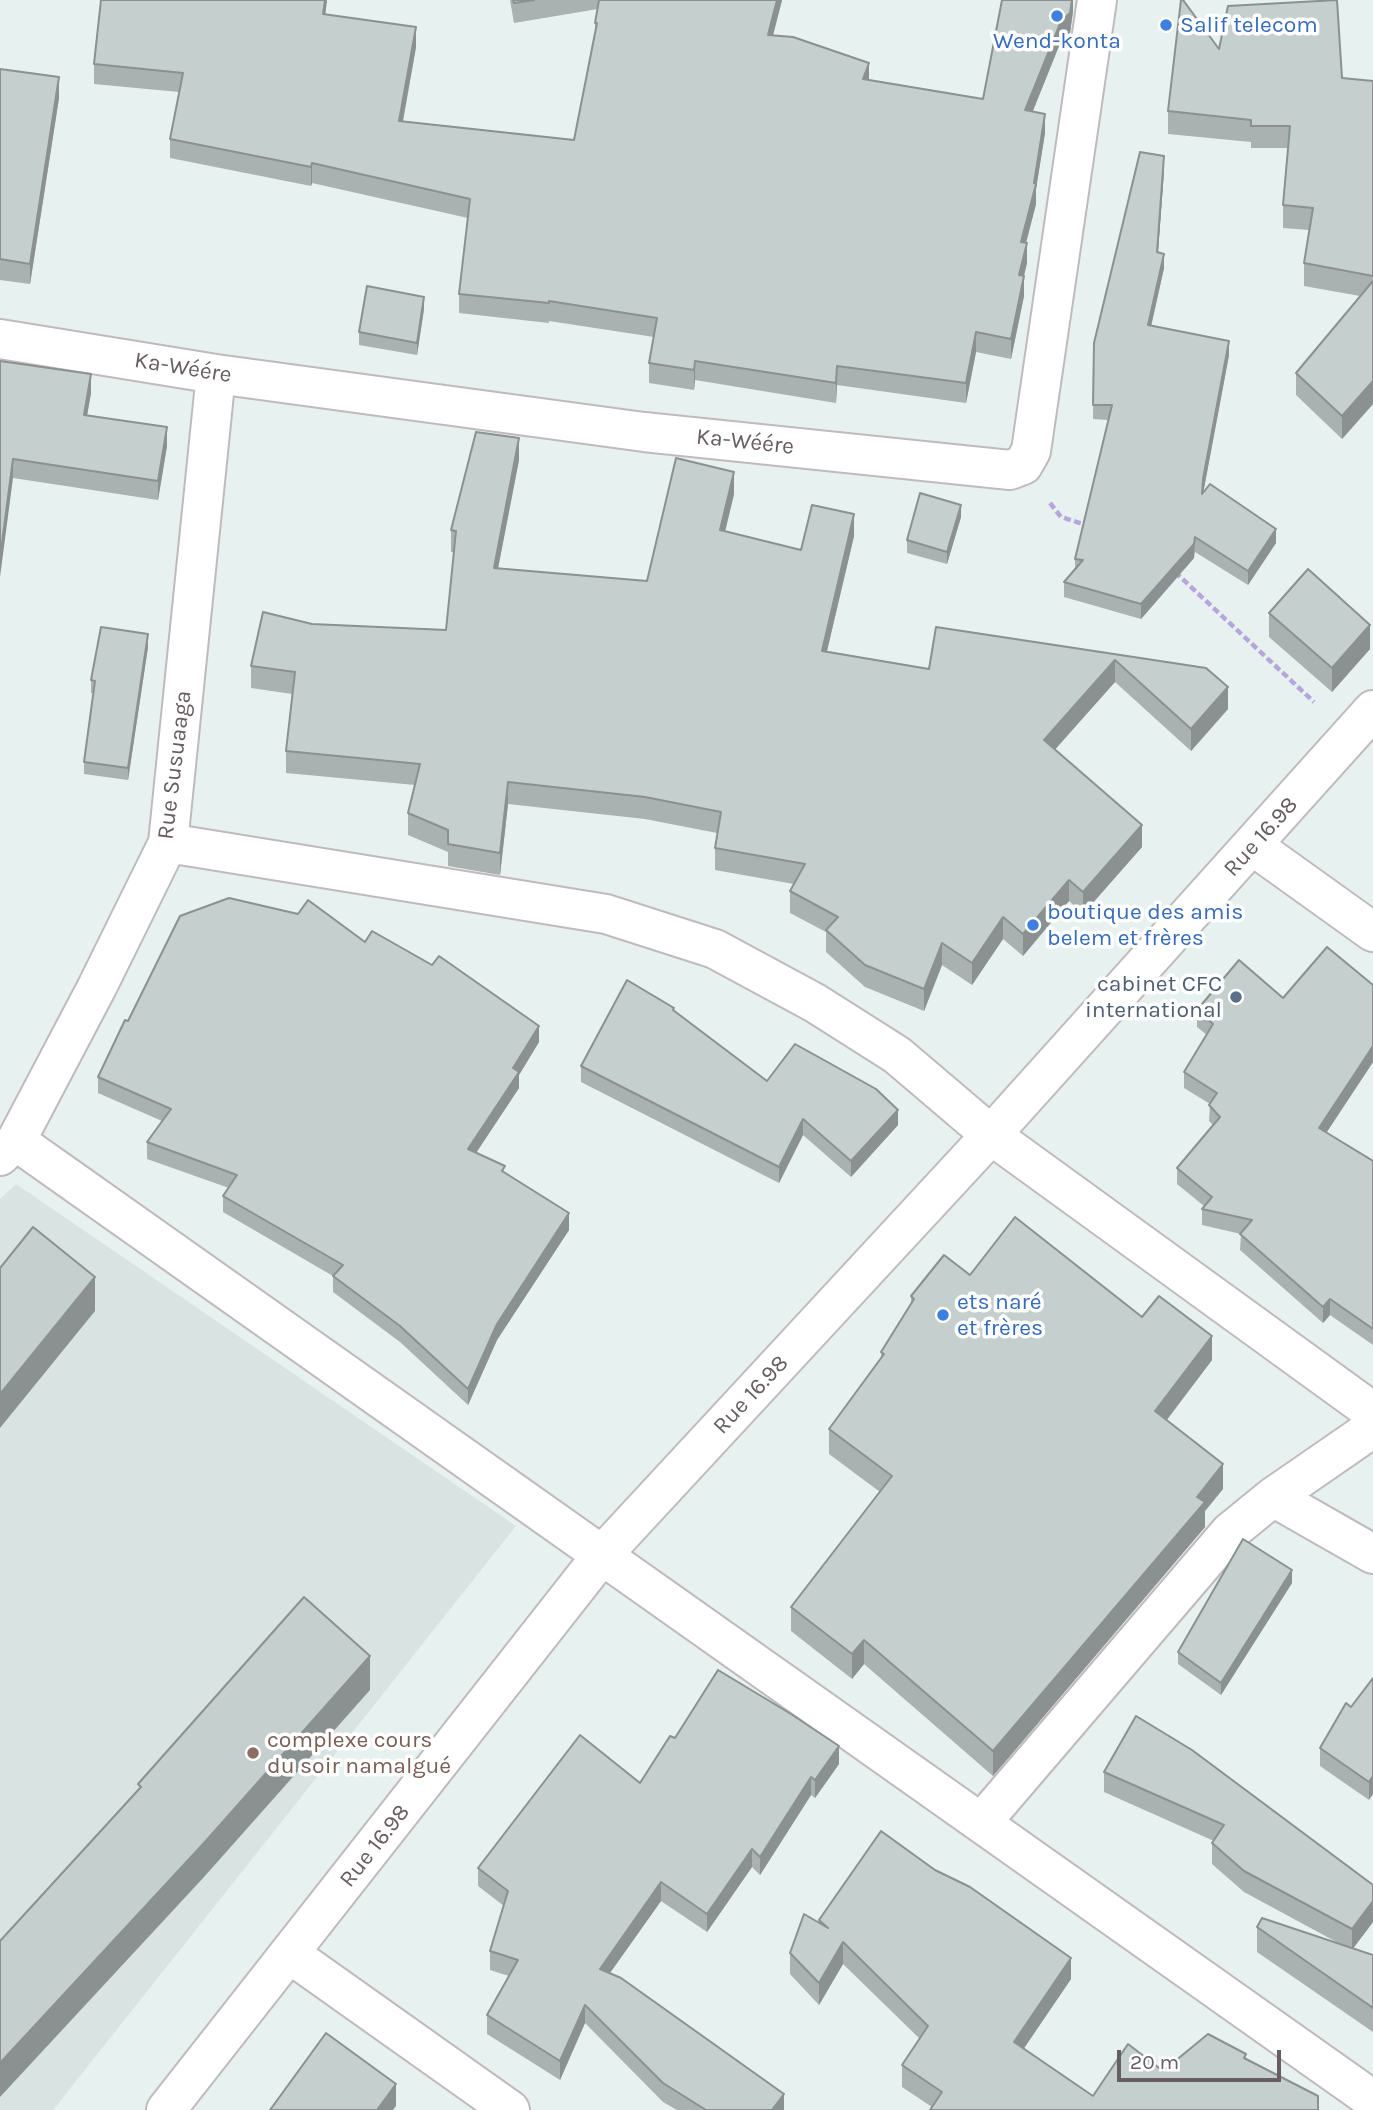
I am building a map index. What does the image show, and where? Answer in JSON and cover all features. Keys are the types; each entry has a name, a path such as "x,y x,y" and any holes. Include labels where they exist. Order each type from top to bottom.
{"street":[{"path":"1023,465 1031,451 1097,0"},
{"name":"Ka-Wéére","path":"0,339 216,374 644,432 1010,470 1023,465"},
{"name":"Rue Susuaaga","path":"8,1149 97,987 168,842 216,374"},
{"name":"Rue 16.98","path":"166,2110 603,1555 991,1135 1362,723"},
{"path":"168,842 606,914 715,949 815,1003 897,1055 991,1135 1373,1412"},
{"path":"1253,846 1373,932"},
{"path":"8,1149 603,1555 1373,2100"},
{"path":"981,1823 1230,1532 1272,1497 1373,1428"},
{"path":"1272,1497 1373,1554"},
{"path":"290,1954 510,2110"}],"path":[{"path":"1023,465 1061,517 1098,530"},
{"path":"1167,565 1362,723"}],"shaded area":[{"path":"16,1184 516,1526 53,2110 0,2110 0,1199"}],"building":[{"path":"101,0 325,0 323,14 416,27 399,121 574,140 599,0 777,0 768,35 793,37 869,63 863,79 983,99 1002,0 1072,0 1070,13 1061,21 1025,110 1045,114 1034,183 1036,184 1021,242 1027,243 1019,275 1024,276 1011,339 976,332 966,383 837,366 836,383 695,361 694,370 649,363 657,318 549,301 459,294 470,199 312,163 311,167 170,139 183,73 94,64"},
{"path":"513,0 534,0 514,3"},
{"path":"1181,0 1219,49 1228,6 1337,0 1342,78 1373,81 1373,276 1304,263 1313,208 1283,205 1290,126 1251,126 1251,120 1168,111"},
{"path":"0,69 59,77 30,264 0,259"},
{"path":"1140,152 1164,156 1157,252 1164,254 1148,325 1229,341 1202,494 1210,484 1276,529 1248,571 1195,537 1194,544 1141,604 1064,582 1083,560 1075,559 1112,405 1093,405 1094,343"},
{"path":"1373,281 1373,381 1342,416 1296,373"},
{"path":"367,286 424,297 417,343 359,332"},
{"path":"0,361 91,374 84,415 167,427 158,481 13,459 0,558"},
{"path":"476,432 519,438 494,568 647,581 676,458 734,472 720,530 801,550 812,505 854,514 822,651 929,669 936,627 1206,668 1228,687 1191,729 1115,660 1044,740 1142,825 1083,892 1069,880 1023,934 1003,917 972,963 942,943 924,989 865,965 826,930 838,917 790,891 805,864 715,848 721,812 645,797 508,782 500,853 448,844 448,830 408,813 420,764 286,751 295,672 251,666 263,612 312,624 446,630 456,531 451,530"},
{"path":"920,493 961,505 947,552 907,540"},
{"path":"1308,569 1370,625 1332,668 1269,613"},
{"path":"101,627 148,634 128,768 84,762 95,681 91,680"},
{"path":"229,898 298,914 308,900 365,942 372,931 432,965 439,956 539,1026 513,1068 519,1072 468,1149 505,1166 502,1171 569,1213 497,1324 468,1389 400,1326 333,1276 343,1265 223,1196 237,1175 147,1142 171,1109 98,1077 180,916"},
{"path":"1327,947 1373,985 1373,1046 1319,1128 1373,1161 1373,1329 1330,1299 1323,1307 1240,1234 1252,1220 1202,1209 1212,1197 1177,1168 1220,1117 1209,1105 1217,1093 1184,1072 1213,1024 1197,1010 1239,960 1283,998"},
{"path":"627,980 674,1008 673,1010 767,1081 795,1044 876,1089 898,1110 851,1161 803,1119 779,1167 581,1066"},
{"path":"1015,1217 1142,1317 1159,1296 1212,1336 1155,1411 1223,1464 1197,1497 1205,1502 993,1751 864,1640 852,1654 791,1607 892,1476 829,1429 884,1354 881,1352 914,1299 911,1296 944,1255 970,1275"},
{"path":"33,1227 95,1277 0,1394 0,1268"},
{"path":"1243,1539 1292,1570 1221,1683 1178,1652"},
{"path":"304,1597 370,1656 204,1843 0,2063 0,1941 141,1787 138,1784"},
{"path":"718,1670 839,1746 815,1780 811,1777 760,1857 752,1849 707,1914 661,1882 600,1969 621,1978 784,2094 772,2110 706,2110 663,2083 585,2005 560,2061 487,2015 518,1960 490,1951 508,1891 478,1868 580,1735 640,1783 670,1736 675,1738"},
{"path":"1373,1678 1373,1776 1369,1782 1320,1748 1346,1703 1351,1707"},
{"path":"1136,1716 1192,1750 1373,1885 1373,1901 1352,1929 1244,1871 1212,1843 1224,1825 1104,1772"},
{"path":"881,1831 935,1870 970,1887 1071,1958 1014,2042 1093,2096 1128,2044 1163,2071 1208,2034 1246,2054 1244,2058 1318,2096 1318,2110 930,2110 942,2092 902,2065 928,2026 843,1942 819,1983 790,1953 804,1914 828,1928 819,1920"},
{"path":"1262,1918 1373,1955 1373,2008 1257,1927"},
{"path":"326,2033 396,2084 377,2110 270,2110"}],"place":[{"name":"Wend-konta","path":"1057,16"},
{"name":"Salif telecom","path":"1166,25"},
{"name":"boutique des amis belem et frères","path":"1033,925"},
{"name":"cabinet CFC international","path":"1236,997"},
{"name":"ets naré et frères","path":"943,1315"},
{"name":"complexe cours du soir namalgué","path":"253,1753"}]}
